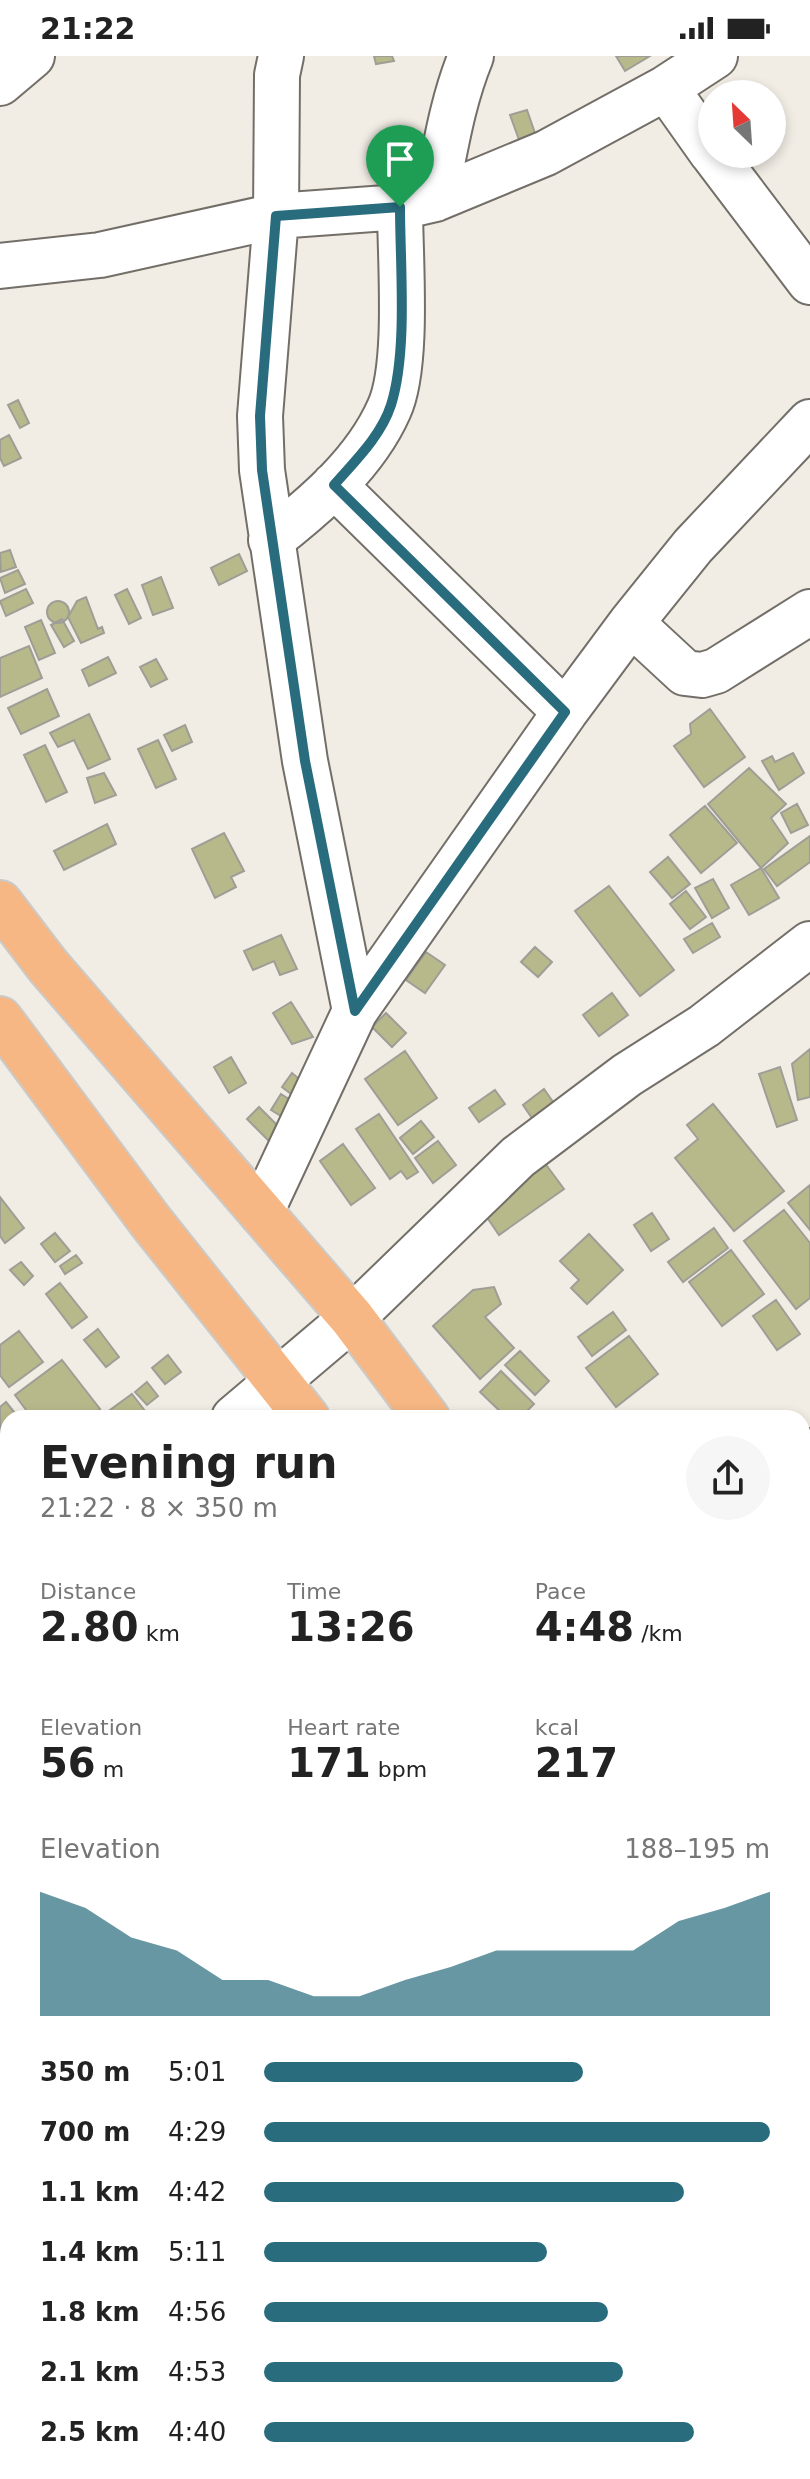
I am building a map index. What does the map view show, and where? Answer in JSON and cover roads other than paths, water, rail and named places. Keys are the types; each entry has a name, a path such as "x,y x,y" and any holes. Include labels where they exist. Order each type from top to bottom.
{"main road":[{"path":"0,903 48,966 352,1318 421,1410"},
{"path":"0,1019 151,1222 301,1410"}],"street":[{"path":"0,83 32,56"},
{"path":"281,56 277,75 276,216 260,416 262,470 305,761 355,1011"},
{"path":"271,540 334,485 367,448 391,407 400,359 418,203 449,126 471,56"},
{"path":"3,256 100,255 276,216 418,203 546,153 666,88 715,56"},
{"path":"666,88 698,133"},
{"path":"723,168 810,282"},
{"path":"261,1212 355,1011 631,623 693,546 810,422"},
{"path":"334,485 565,712"},
{"path":"631,623 685,673 702,675 716,671 810,612"},
{"path":"244,1410 352,1318 518,1157 627,1075 704,1026 810,944"}]}
